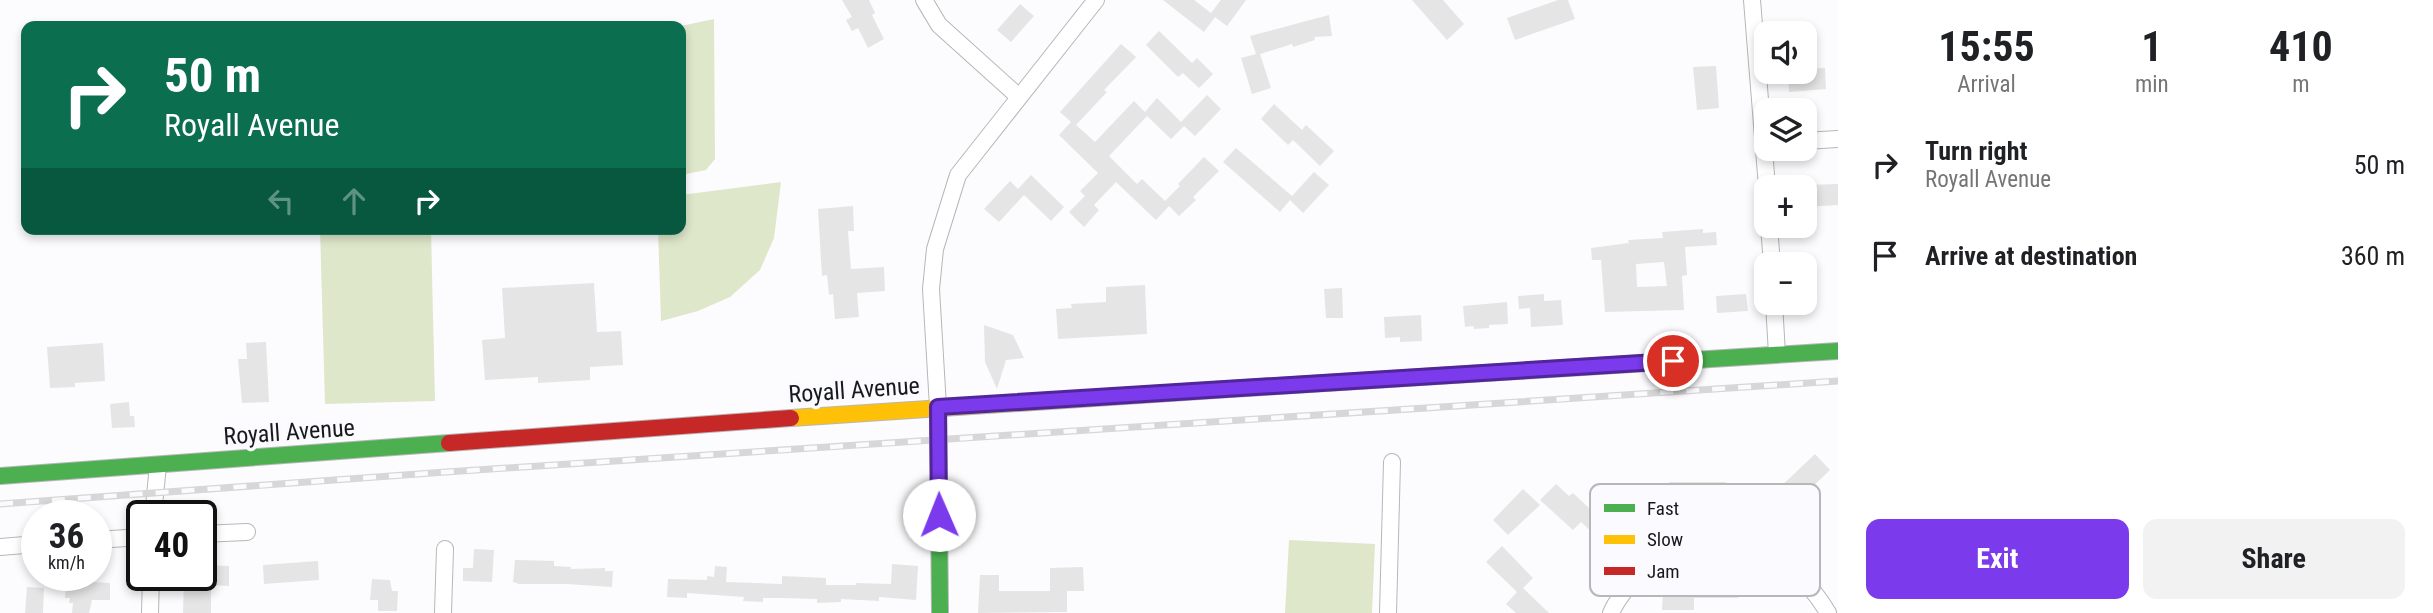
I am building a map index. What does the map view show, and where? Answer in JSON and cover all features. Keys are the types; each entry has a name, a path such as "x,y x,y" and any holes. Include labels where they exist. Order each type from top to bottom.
{"street":[{"path":"924,0 939,25 1020,97"},
{"path":"940,613 938,407 931,289 935,249 958,175 1096,0"},
{"path":"1752,0 1761,98"},
{"path":"1817,140 1838,139"},
{"path":"1775,315 1777,354"},
{"name":"Royall Avenue","path":"0,476 938,407 1838,351"},
{"path":"1388,613 1392,462"},
{"path":"155,500 158,465"},
{"path":"217,533 247,532"},
{"path":"0,547 21,545"},
{"path":"443,613 445,549"},
{"path":"150,613 151,591"},
{"path":"1611,613 1623,596"},
{"path":"1818,596 1828,613"}],"green space":[{"path":"714,19 715,159 706,170 686,174 686,25"},
{"path":"781,182 774,238 760,270 730,297 698,311 661,321 658,235 686,235 686,194"},
{"path":"320,235 431,235 435,401 325,404"},
{"path":"1289,540 1375,544 1372,613 1285,613"}],"building":[{"path":"842,0 869,0 875,13 872,15 884,39 868,48 858,28 852,31 846,20 852,17"},
{"path":"1163,0 1194,0 1211,13 1221,0 1246,0 1227,26 1215,17 1204,32"},
{"path":"1412,0 1443,0 1464,24 1447,40"},
{"path":"1558,0 1568,0 1575,19 1515,40 1507,18"},
{"path":"1020,4 1034,16 1011,42 997,30"},
{"path":"1329,15 1332,36 1314,37 1315,40 1293,47 1292,44 1260,54 1271,88 1252,94 1241,58 1256,54 1250,36"},
{"path":"1159,31 1192,63 1197,58 1213,74 1199,88 1183,73 1178,77 1146,45"},
{"path":"1121,44 1136,57 1104,90 1107,92 1076,125 1095,142 1134,101 1145,112 1157,98 1181,122 1207,95 1221,109 1195,136 1184,126 1171,139 1147,116 1109,156 1137,184 1142,179 1165,201 1204,157 1219,171 1193,197 1196,200 1179,216 1169,206 1156,220 1116,182 1094,205 1099,210 1084,227 1069,212 1085,196 1080,191 1098,173 1059,135 1071,122 1060,112"},
{"path":"1716,66 1719,108 1697,110 1693,67"},
{"path":"1817,68 1825,68 1826,89 1789,92 1789,84 1817,84"},
{"path":"1274,104 1302,130 1306,125 1334,151 1320,166 1293,140 1288,145 1261,119"},
{"path":"1236,148 1292,196 1314,172 1329,185 1303,213 1290,200 1280,212 1223,162"},
{"path":"1031,175 1064,207 1051,221 1024,195 999,222 984,209 1010,181 1018,189"},
{"path":"1838,184 1838,205 1817,206 1817,185"},
{"path":"853,206 854,231 848,231 851,269 884,267 885,291 857,293 859,317 835,319 833,294 829,295 827,275 822,276 818,209"},
{"path":"1703,229 1703,233 1716,232 1717,245 1685,247 1687,275 1682,276 1684,310 1605,312 1601,260 1592,260 1591,248 1629,243 1628,240 1663,238 1662,232","holes":["1664,262 1667,286 1637,287 1636,264"]},
{"path":"594,283 597,332 621,331 623,365 590,367 590,380 538,383 538,377 485,380 482,340 505,338 502,288"},
{"path":"1145,285 1147,334 1058,339 1056,309 1072,308 1071,304 1106,302 1106,287"},
{"path":"1342,288 1343,318 1326,318 1324,289"},
{"path":"1544,294 1544,301 1561,300 1563,325 1531,327 1530,308 1519,309 1518,296"},
{"path":"1746,294 1748,311 1717,313 1716,296"},
{"path":"1507,302 1508,324 1489,325 1489,328 1465,327 1463,306"},
{"path":"1421,315 1422,341 1400,342 1400,337 1385,338 1384,317"},
{"path":"984,325 1013,335 1024,358 1006,360 997,389 985,362"},
{"path":"266,342 269,402 242,403 238,359 247,359 246,343"},
{"path":"103,343 105,381 75,383 75,387 50,388 47,347"},
{"path":"129,402 130,416 134,416 135,427 112,428 110,404"},
{"path":"1815,454 1830,470 1815,484 1783,484"},
{"path":"1669,482 1726,482 1726,484"},
{"path":"1556,484 1569,496 1573,493 1590,509 1590,530 1581,522 1573,530 1540,500"},
{"path":"1523,489 1540,505 1508,535 1493,520"},
{"path":"1502,546 1533,578 1523,588 1549,613 1516,613 1506,604 1517,592 1486,562"},
{"path":"474,549 494,550 492,582 463,581 463,568 473,568"},
{"path":"515,560 554,561 554,566 571,569 605,568 605,571 613,571 612,587 519,584 513,582"},
{"path":"318,561 319,580 264,584 263,565"},
{"path":"892,564 918,566 916,600 879,597 879,601 841,599 841,602 817,603 817,599 763,598 763,602 743,601 744,597 687,593 687,598 667,597 668,579 707,580 707,576 714,577 715,566 727,567 726,582 782,584 782,576 826,578 826,585 856,585 891,584"},
{"path":"217,566 229,566 229,586 217,585"},
{"path":"1083,567 1084,591 1067,591 1067,612 978,613 980,575 999,575 999,591 1050,591 1050,568"},
{"path":"372,579 390,580 392,591 398,591 397,611 378,611 378,600 370,600"},
{"path":"27,591 44,591 43,613 25,613"},
{"path":"65,591 110,591 110,600 92,600 89,613 72,613 73,603 69,603 70,598 65,598"},
{"path":"184,591 211,591 211,613 183,613"},
{"path":"1663,596 1738,596 1694,598 1694,610 1662,610"}],"railway":[{"path":"0,504 446,472 1838,381"}],"traffic: fast":[{"path":"1230,389 1838,351"},
{"path":"938,407 940,613"},
{"path":"0,476 449,443"}],"traffic: slow":[{"path":"791,418 1230,389"}],"traffic: jam":[{"path":"449,443 791,418"}],"route":[{"path":"939,515 938,407 1673,361"}]}
